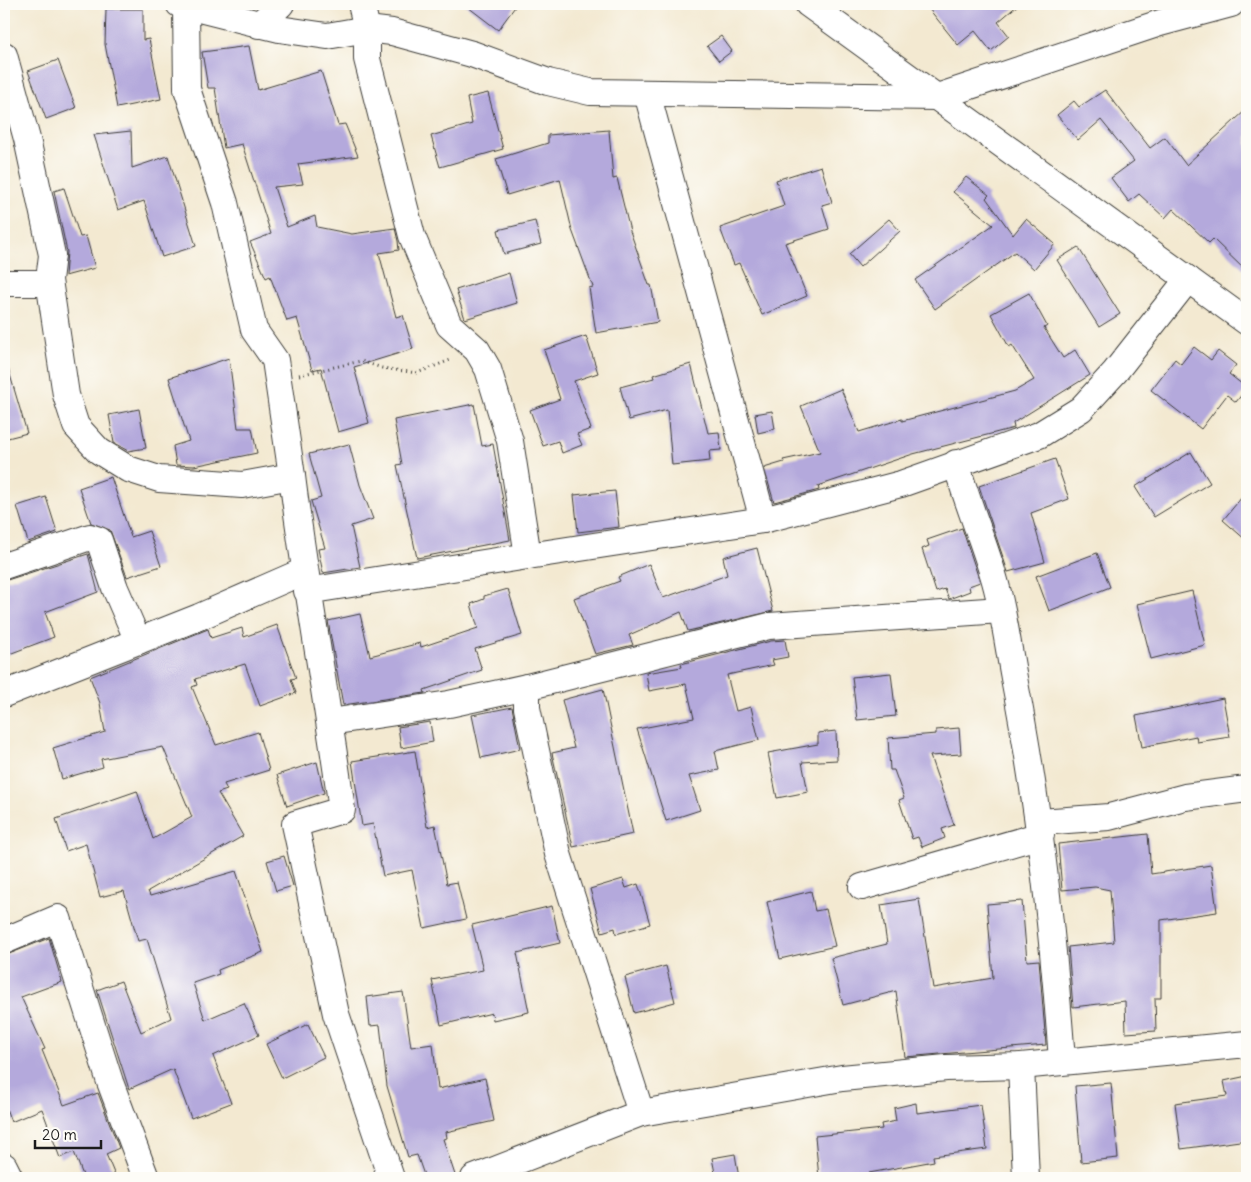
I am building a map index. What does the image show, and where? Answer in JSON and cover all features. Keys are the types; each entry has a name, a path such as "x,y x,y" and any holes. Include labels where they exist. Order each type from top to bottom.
{"street":[{"path":"259,24 281,4"},
{"path":"361,4 367,29 367,59 412,236 449,325 476,350 488,369 510,441 528,556"},
{"path":"808,4 1247,322"},
{"path":"391,1178 336,1014 296,824 342,810 330,722 306,581 275,360 254,330 225,203 187,89 183,5 259,24 327,36 367,29 392,32 472,54 548,82 581,90 647,93 937,96 1160,23 1231,4"},
{"path":"4,55 9,101 27,139 52,255 49,280 66,395 76,426 99,451 128,469 159,479 242,485 292,476"},
{"path":"647,93 763,520"},
{"path":"4,694 138,640 306,581 528,556 763,520 901,484 1039,435 1081,409 1115,372 1188,279"},
{"path":"4,283 39,283 49,280"},
{"path":"956,463 969,509 996,582 1040,828 1056,973 1062,1061"},
{"path":"4,566 90,537 99,540 115,588 138,640"},
{"path":"330,722 449,704 527,687 769,626 1001,610"},
{"path":"527,687 527,708 558,854 641,1112"},
{"path":"862,887 1040,828 1109,817 1185,798 1247,789"},
{"path":"4,941 58,918 110,1082 146,1178"},
{"path":"474,1178 641,1112 842,1078 946,1068 1021,1066 1247,1044"},
{"path":"1021,1066 1026,1178"},
{"path":"4,1166 10,1178"}],"path":[{"path":"277,377 308,374 361,361 382,368 417,373 476,350"}],"building":[{"path":"464,4 517,4 498,30"},
{"path":"925,4 1019,4 998,22 1009,36 991,51 975,31 958,45"},
{"path":"106,9 143,9 143,40 149,39 161,99 117,108 105,44"},
{"path":"721,36 732,51 719,61 707,46"},
{"path":"249,46 258,90 321,71 338,125 345,124 358,156 298,164 303,184 274,187 287,227 315,216 317,227 352,234 395,228 398,241 399,250 379,253 396,317 403,315 413,349 354,367 369,423 338,432 321,368 312,370 297,318 287,321 270,276 266,278 250,242 271,234 242,144 224,148 215,88 208,88 202,52"},
{"path":"58,60 76,108 46,119 28,71"},
{"path":"1105,90 1150,148 1165,137 1186,165 1247,109 1247,272 1213,239 1209,243 1173,209 1165,218 1139,194 1129,202 1111,178 1134,161 1101,120 1078,140 1057,115 1074,101 1079,107"},
{"path":"488,93 503,149 440,167 431,136 472,124 467,98"},
{"path":"609,130 613,179 617,178 630,231 649,285 651,285 658,322 596,333 589,288 593,287 572,230 560,179 507,195 496,159 548,143 548,135"},
{"path":"131,131 132,168 168,156 196,246 162,257 144,201 118,210 94,135"},
{"path":"821,166 832,202 822,205 829,229 785,243 807,296 762,315 739,263 734,265 720,228 784,206 776,180"},
{"path":"966,177 989,195 986,198 1013,235 1026,219 1055,244 1034,269 1015,252 935,309 915,280 993,225 953,192"},
{"path":"64,188 80,237 86,236 95,268 65,276 67,252 54,191"},
{"path":"889,219 900,231 860,267 849,254"},
{"path":"535,221 541,244 504,254 498,230"},
{"path":"1078,247 1120,314 1099,327 1057,260"},
{"path":"509,273 517,303 465,319 456,290"},
{"path":"1029,293 1047,326 1044,328 1063,358 1075,350 1090,375 1013,423 1014,428 913,454 818,486 819,490 774,502 764,468 784,462 783,460 820,452 801,406 841,389 859,432 902,419 902,421 1015,391 1034,380 1012,345 1009,347 991,314"},
{"path":"586,336 598,373 574,381 591,429 577,434 582,445 562,453 558,441 543,446 530,410 560,399 544,350"},
{"path":"1194,347 1211,360 1218,351 1236,365 1229,374 1247,388 1236,402 1227,395 1201,429 1151,390 1175,359 1181,364"},
{"path":"229,358 238,428 252,428 257,453 194,466 176,465 173,446 189,441 169,378"},
{"path":"691,364 708,433 719,432 721,450 709,451 710,461 672,465 667,410 629,420 620,387 654,378 653,375"},
{"path":"8,368 27,433 4,439 4,369"},
{"path":"474,404 482,446 493,444 510,540 417,558 397,465 402,464 394,420"},
{"path":"139,409 146,448 128,451 114,443 109,415"},
{"path":"772,411 775,429 758,433 755,414"},
{"path":"349,444 360,485 373,519 351,526 360,567 323,573 318,549 325,548 311,501 321,498 309,454"},
{"path":"1191,452 1210,483 1154,517 1135,487"},
{"path":"1055,459 1069,499 1031,513 1045,562 1008,572 979,486"},
{"path":"111,477 131,537 149,531 161,566 127,577 110,530 91,523 79,488"},
{"path":"615,491 619,527 578,532 574,495"},
{"path":"1247,491 1247,541 1223,520"},
{"path":"46,497 57,532 28,542 17,506"},
{"path":"962,528 980,582 969,586 970,591 949,599 945,589 936,592 922,549 929,546 927,540"},
{"path":"757,548 773,611 688,631 681,612 629,635 633,645 595,654 574,598 620,581 618,577 649,564 663,598 727,575 723,557"},
{"path":"1097,553 1110,587 1049,611 1036,576"},
{"path":"88,554 98,592 45,612 54,637 4,656 4,581"},
{"path":"508,589 522,635 475,649 482,670 424,690 425,693 343,705 328,621 360,614 370,656 420,643 421,647 478,628 471,604 484,599 484,596"},
{"path":"1192,591 1205,645 1151,659 1137,604"},
{"path":"277,625 296,678 291,679 296,693 260,706 245,664 195,679 197,685 192,687 216,745 258,732 269,770 224,784 227,790 218,793 243,836 148,891 150,896 236,871 263,952 218,970 219,974 193,983 205,1020 244,1003 259,1035 213,1056 231,1103 191,1118 173,1069 129,1089 97,990 121,981 141,1032 171,1018 147,939 138,941 124,891 100,897 86,844 66,851 56,819 137,791 153,839 192,817 163,747 101,759 103,767 62,779 53,748 105,732 100,703 90,677 208,629 211,638 242,628 244,637"},
{"path":"785,640 788,657 772,660 774,665 727,675 736,711 751,707 759,740 715,751 719,770 689,776 700,810 666,821 637,729 694,718 686,684 649,691 646,673 682,667 681,664 771,641"},
{"path":"891,673 896,716 857,720 852,677"},
{"path":"603,689 633,834 573,847 552,753 574,748 562,700"},
{"path":"1223,698 1230,737 1197,742 1196,736 1142,747 1136,716"},
{"path":"512,707 520,749 481,758 472,715"},
{"path":"430,722 433,742 401,748 398,727"},
{"path":"959,728 961,754 930,756 954,825 942,829 945,838 922,847 918,837 912,839 899,800 904,798 894,770 890,770 888,738 936,734 936,730"},
{"path":"836,731 837,760 802,762 808,792 777,798 768,753 818,744 818,733"},
{"path":"415,751 427,827 435,825 447,884 457,882 466,919 424,928 412,870 383,876 373,824 362,826 352,761"},
{"path":"317,762 324,793 287,806 277,775"},
{"path":"1148,834 1151,874 1211,865 1217,912 1161,920 1161,998 1155,998 1156,1031 1126,1033 1125,1001 1073,1007 1068,947 1114,942 1110,890 1095,887 1062,890 1058,844"},
{"path":"284,856 293,886 276,891 267,861"},
{"path":"623,879 626,888 638,884 650,924 616,934 615,928 602,932 590,889"},
{"path":"811,891 815,911 826,909 835,946 780,959 767,902"},
{"path":"919,899 933,988 993,978 987,904 1022,901 1027,961 1039,960 1046,1045 905,1057 896,991 843,1005 831,958 887,944 881,905"},
{"path":"552,906 560,943 517,953 529,1012 493,1020 492,1013 441,1025 432,980 483,970 472,925"},
{"path":"49,938 62,982 21,997 45,1049 42,1050 64,1105 98,1093 119,1148 106,1154 116,1178 84,1178 74,1152 60,1158 42,1109 11,1122 4,1103 4,956"},
{"path":"666,966 675,1002 634,1013 625,977"},
{"path":"403,992 411,1047 433,1044 438,1089 485,1078 494,1121 446,1132 447,1138 443,1139 456,1178 425,1178 417,1155 408,1157 387,1086 380,1025 370,1026 367,997"},
{"path":"308,1024 324,1057 282,1078 266,1044"},
{"path":"1247,1076 1247,1140 1181,1149 1175,1103 1227,1096 1224,1081"},
{"path":"1111,1083 1118,1158 1081,1162 1075,1086"},
{"path":"916,1103 917,1113 981,1105 987,1149 933,1156 934,1161 869,1173 870,1178 819,1178 815,1136 882,1129 881,1124 896,1121 894,1108"},
{"path":"735,1154 739,1178 716,1178 712,1158"}]}
